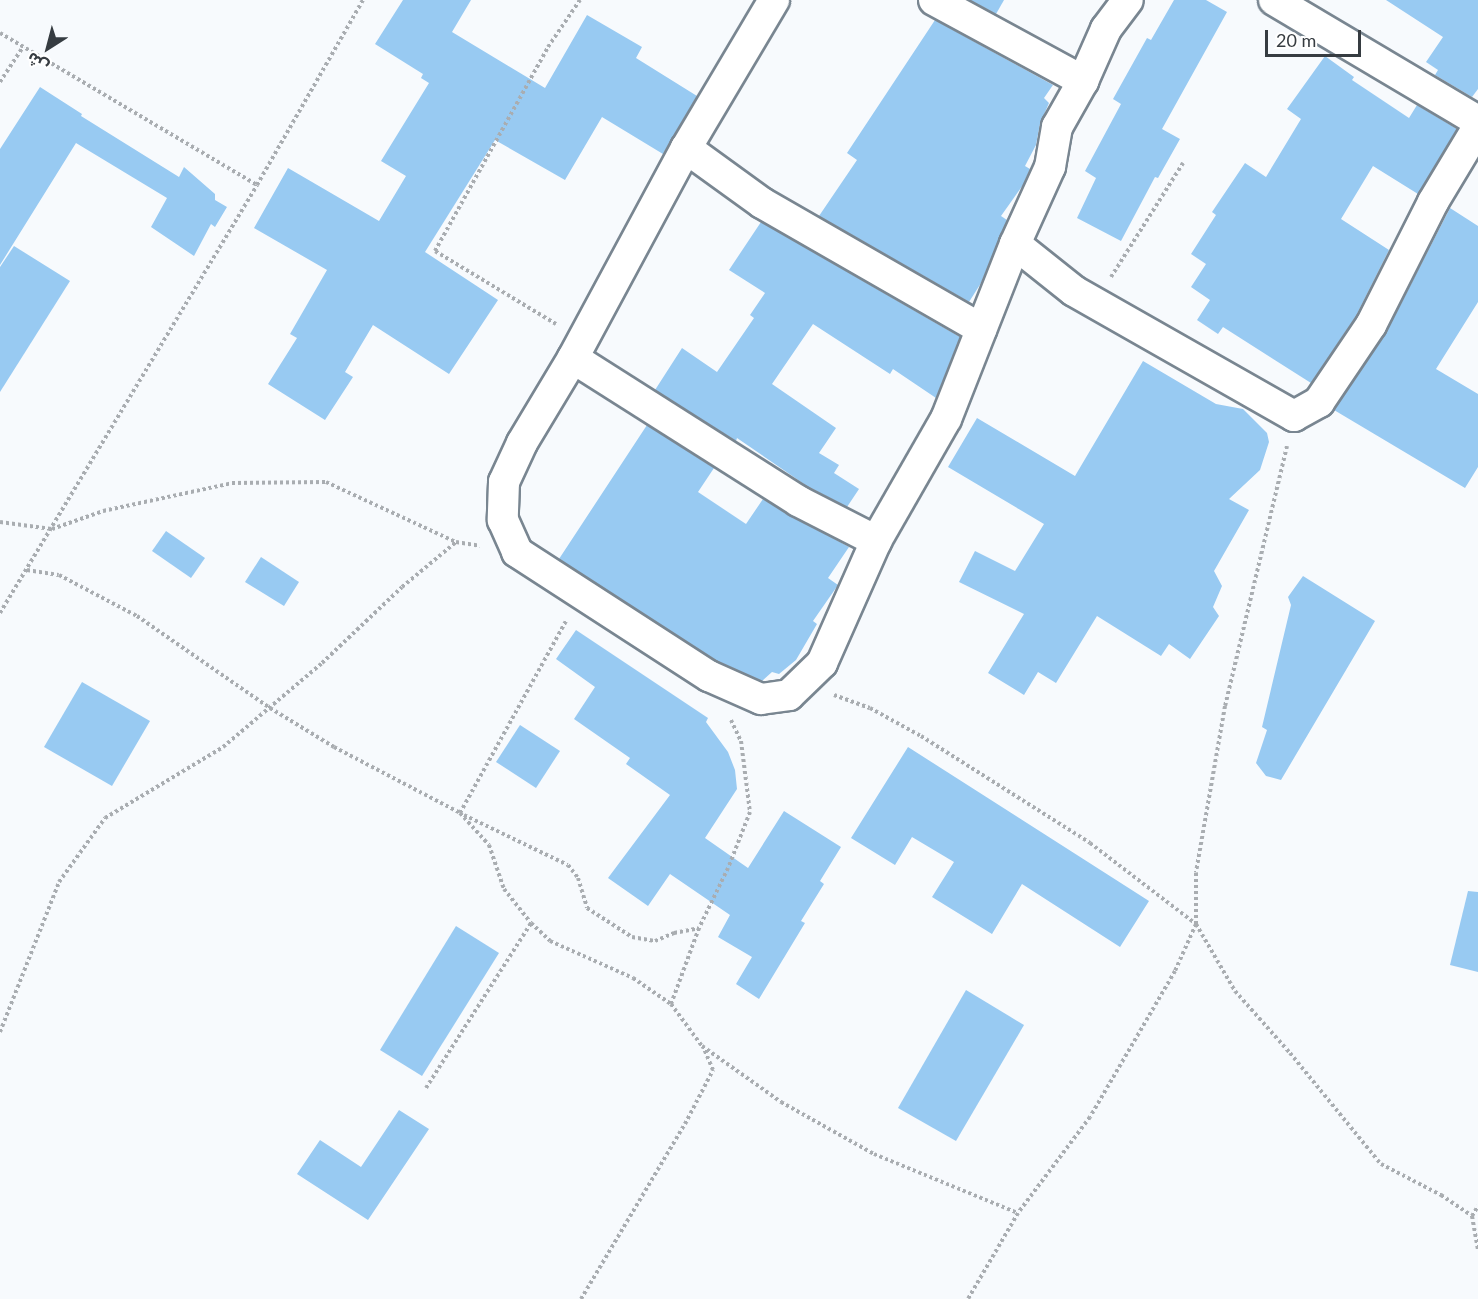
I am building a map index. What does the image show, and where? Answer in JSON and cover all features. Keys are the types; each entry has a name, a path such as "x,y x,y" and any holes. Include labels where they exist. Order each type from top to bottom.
{"street":[{"path":"774,0 686,148 578,349 522,443 504,482 503,520 517,552 709,676 761,699 789,695 822,663 876,541 946,419 1015,244 1050,167 1057,127 1083,81 1106,29 1128,0"},
{"path":"934,0 1083,81"},
{"path":"1274,0 1478,122"},
{"path":"1015,244 1074,291 1294,416 1319,402 1371,325 1434,201 1478,127"},
{"path":"686,148 762,203 981,329"},
{"path":"578,349 798,501 876,541"}],"path":[{"path":"0,613 258,185 363,0"},
{"path":"578,349 435,251 548,47 580,0"},
{"path":"0,33 258,185"},
{"path":"0,82 23,46"},
{"path":"1094,303 1182,163"},
{"path":"968,1299 1018,1213 1090,1117 1175,971 1196,924 1196,873 1225,706 1294,416"},
{"path":"0,522 52,529 103,511 232,483 326,482 456,542 517,552"},
{"path":"0,1032 58,882 105,818 223,747 322,663 402,587 456,542"},
{"path":"27,570 59,575 137,616 270,708 334,747 460,813 568,865 578,878 587,908 632,937 656,941 674,933 699,928"},
{"path":"460,813 568,616 568,586"},
{"path":"671,1004 699,928 728,868 750,812 741,741 709,676"},
{"path":"789,695 818,689 870,708 921,736 1090,843 1196,924 1235,992 1290,1053 1381,1164 1441,1195 1472,1216"},
{"path":"460,813 489,845 504,889 531,923 550,941 633,978 671,1004 702,1046 713,1070 685,1124 581,1299"},
{"path":"426,1088 531,923"},
{"path":"702,1046 780,1102 874,1154 1018,1213"},
{"path":"1478,1206 1472,1216 1478,1251"}],"building":[{"path":"403,0 471,0 452,32 545,88 587,15 642,47 636,58 697,96 663,154 602,117 565,180 495,140 425,252 498,300 449,374 373,325 345,372 353,377 325,420 268,384 297,338 290,334 327,270 254,228 288,168 379,221 406,176 381,161 429,83 421,78 423,74 375,44"},
{"path":"970,0 1004,0 996,14"},
{"path":"1174,0 1206,0 1227,12 1162,129 1180,139 1158,178 1155,177 1121,241 1077,218 1096,178 1085,171 1121,104 1113,99 1147,38 1151,40"},
{"path":"1386,0 1478,0 1478,89 1472,97 1435,75 1438,70 1426,62 1443,37"},
{"path":"935,20 1053,85 1044,98 1049,103 1040,124 1036,145 1025,166 1030,169 1023,185 1001,216 1007,220 981,283 969,302 819,216 857,160 847,153"},
{"path":"1325,56 1354,77 1352,80 1409,118 1417,105 1457,129 1418,194 1373,166 1341,219 1389,250 1356,316 1311,383 1223,327 1218,334 1197,320 1210,300 1191,287 1206,264 1191,254 1216,215 1212,212 1245,163 1266,177 1301,119 1287,109"},
{"path":"40,87 82,114 81,116 179,177 184,167 215,194 215,200 227,207 215,227 211,224 194,256 151,227 167,198 76,143 0,265 0,149"},
{"path":"1450,208 1478,226 1478,302 1436,369 1478,394 1478,467 1465,488 1334,410 1386,333"},
{"path":"761,222 960,337 936,398 893,369 890,374 813,324 772,384 836,428 819,453 839,465 834,473 859,489 847,507 807,486 737,438 736,441 655,390 682,348 717,372 754,318 750,315 765,293 729,270"},
{"path":"14,246 70,281 0,392 0,267"},
{"path":"1143,361 1216,404 1243,409 1267,433 1269,442 1260,470 1229,499 1249,510 1214,571 1222,586 1213,607 1219,616 1190,659 1169,644 1161,656 1097,616 1056,683 1038,672 1024,695 988,673 1024,614 959,582 975,551 1015,571 1044,524 948,467 977,418 1075,476"},
{"path":"647,425 714,468 698,492 746,524 763,499 849,547 828,578 838,585 813,621 817,624 796,660 779,674 772,672 762,681 717,661 559,559"},
{"path":"166,531 205,558 191,578 152,551"},
{"path":"261,557 299,582 284,606 245,582"},
{"path":"1303,576 1375,621 1281,780 1266,776 1256,763 1267,730 1262,727 1291,605 1288,597"},
{"path":"576,630 708,718 706,722 728,752 735,770 737,789 705,838 748,868 784,811 841,847 820,881 824,884 801,921 805,923 759,999 736,984 752,957 718,937 730,915 670,874 648,906 608,878 670,795 626,764 630,758 574,719 595,687 556,659"},
{"path":"82,682 150,721 112,786 44,747"},
{"path":"520,725 560,751 536,788 496,762"},
{"path":"908,747 1149,901 1120,947 1022,884 992,934 932,897 954,862 912,837 895,865 851,838"},
{"path":"1468,891 1478,892 1478,972 1450,965"},
{"path":"456,926 499,953 422,1076 380,1050"},
{"path":"966,990 1024,1025 956,1141 898,1108"},
{"path":"399,1110 429,1129 368,1220 297,1174 320,1140 361,1167"}]}
